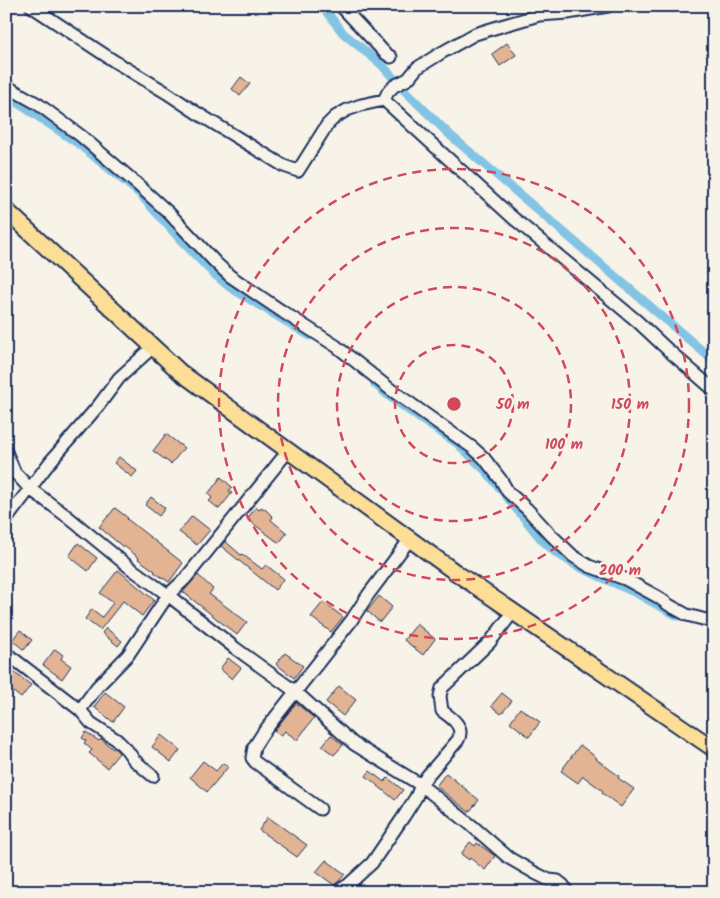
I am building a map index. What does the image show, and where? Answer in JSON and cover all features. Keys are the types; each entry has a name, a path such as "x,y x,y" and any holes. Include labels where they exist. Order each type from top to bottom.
{"main road":[{"path":"6,210 180,372 455,572 714,748"}],"street":[{"path":"31,6 197,113 284,166 298,171 327,125 335,117 361,105 384,100"},
{"path":"342,6 384,53 391,58"},
{"path":"384,100 388,92 408,79 417,68 476,34 539,15 575,12 608,6"},
{"path":"6,86 38,104 81,136 169,213 230,276 336,346 390,389 472,448 484,458 508,492 573,556 589,566 625,579 688,615 714,622"},
{"path":"384,100 512,216 714,390"},
{"path":"6,520 119,378 153,347"},
{"path":"80,710 97,687 128,655 168,595 184,580 288,450"},
{"path":"6,452 15,473 30,488 129,567 296,692 354,744 421,785 509,858 549,880 558,881 567,892"},
{"path":"320,809 259,766 252,758 254,748 257,741 351,621 410,539"},
{"path":"339,892 372,863 416,797 421,785 458,740 461,730 455,721 442,711 440,696 442,688 490,642 513,612"},
{"path":"6,653 80,710 91,723 117,740 128,750 134,760 153,776"}],"building":[{"path":"507,43 516,55 500,66 492,54"},
{"path":"241,77 250,84 240,96 232,89"},
{"path":"166,434 184,448 171,464 153,451"},
{"path":"119,457 137,471 132,477 114,463"},
{"path":"221,477 232,487 229,491 232,493 219,509 209,501 212,498 208,494"},
{"path":"151,497 165,508 159,516 145,505"},
{"path":"256,507 259,510 261,507 266,510 273,517 271,520 287,533 279,543 247,519"},
{"path":"115,508 183,563 169,582 99,527"},
{"path":"192,516 210,530 197,545 179,532"},
{"path":"225,541 241,555 262,569 266,565 284,579 275,590 221,546"},
{"path":"78,543 97,558 88,571 69,556"},
{"path":"118,570 154,600 142,616 123,601 100,630 85,619 92,609 102,617 113,603 100,593"},
{"path":"198,575 213,589 209,594 247,622 237,635 183,592"},
{"path":"379,596 392,607 380,622 367,611"},
{"path":"323,602 343,617 331,632 311,617"},
{"path":"417,624 435,639 423,655 404,640"},
{"path":"106,628 122,641 118,646 102,633"},
{"path":"20,630 32,640 24,650 12,640"},
{"path":"55,649 63,655 61,659 71,666 62,679 43,665"},
{"path":"285,653 303,666 294,678 276,664"},
{"path":"228,658 241,668 232,679 220,669"},
{"path":"12,671 31,685 21,698 6,686 6,678"},
{"path":"339,686 356,700 343,716 326,702"},
{"path":"105,692 124,707 113,722 94,707"},
{"path":"502,693 512,701 501,714 491,706"},
{"path":"296,703 314,718 297,740 285,731 281,736 274,731"},
{"path":"520,708 540,722 529,737 510,722"},
{"path":"86,732 99,741 101,739 113,749 114,747 119,753 107,768 89,753 92,750 84,743 86,741 82,738"},
{"path":"161,735 180,750 171,762 152,747"},
{"path":"331,735 343,745 334,755 322,746"},
{"path":"580,745 619,776 618,778 634,789 621,807 583,776 578,783 561,771"},
{"path":"203,761 216,771 223,763 228,767 207,792 190,777"},
{"path":"370,771 384,782 388,778 403,790 395,800 366,776"},
{"path":"446,773 479,800 469,812 436,786"},
{"path":"268,817 307,845 297,857 259,830"},
{"path":"470,842 475,846 477,843 495,856 485,870 470,858 469,860 461,854"},
{"path":"326,860 345,874 334,885 316,872"}],"waterway":[{"path":"322,6 343,33 382,65 402,88 450,135 714,361"},
{"path":"6,95 79,144 139,193 180,239 213,273 231,288 310,336"},
{"path":"375,384 422,420 457,443 486,471 541,539 555,552 577,566 638,594 678,616"}]}
